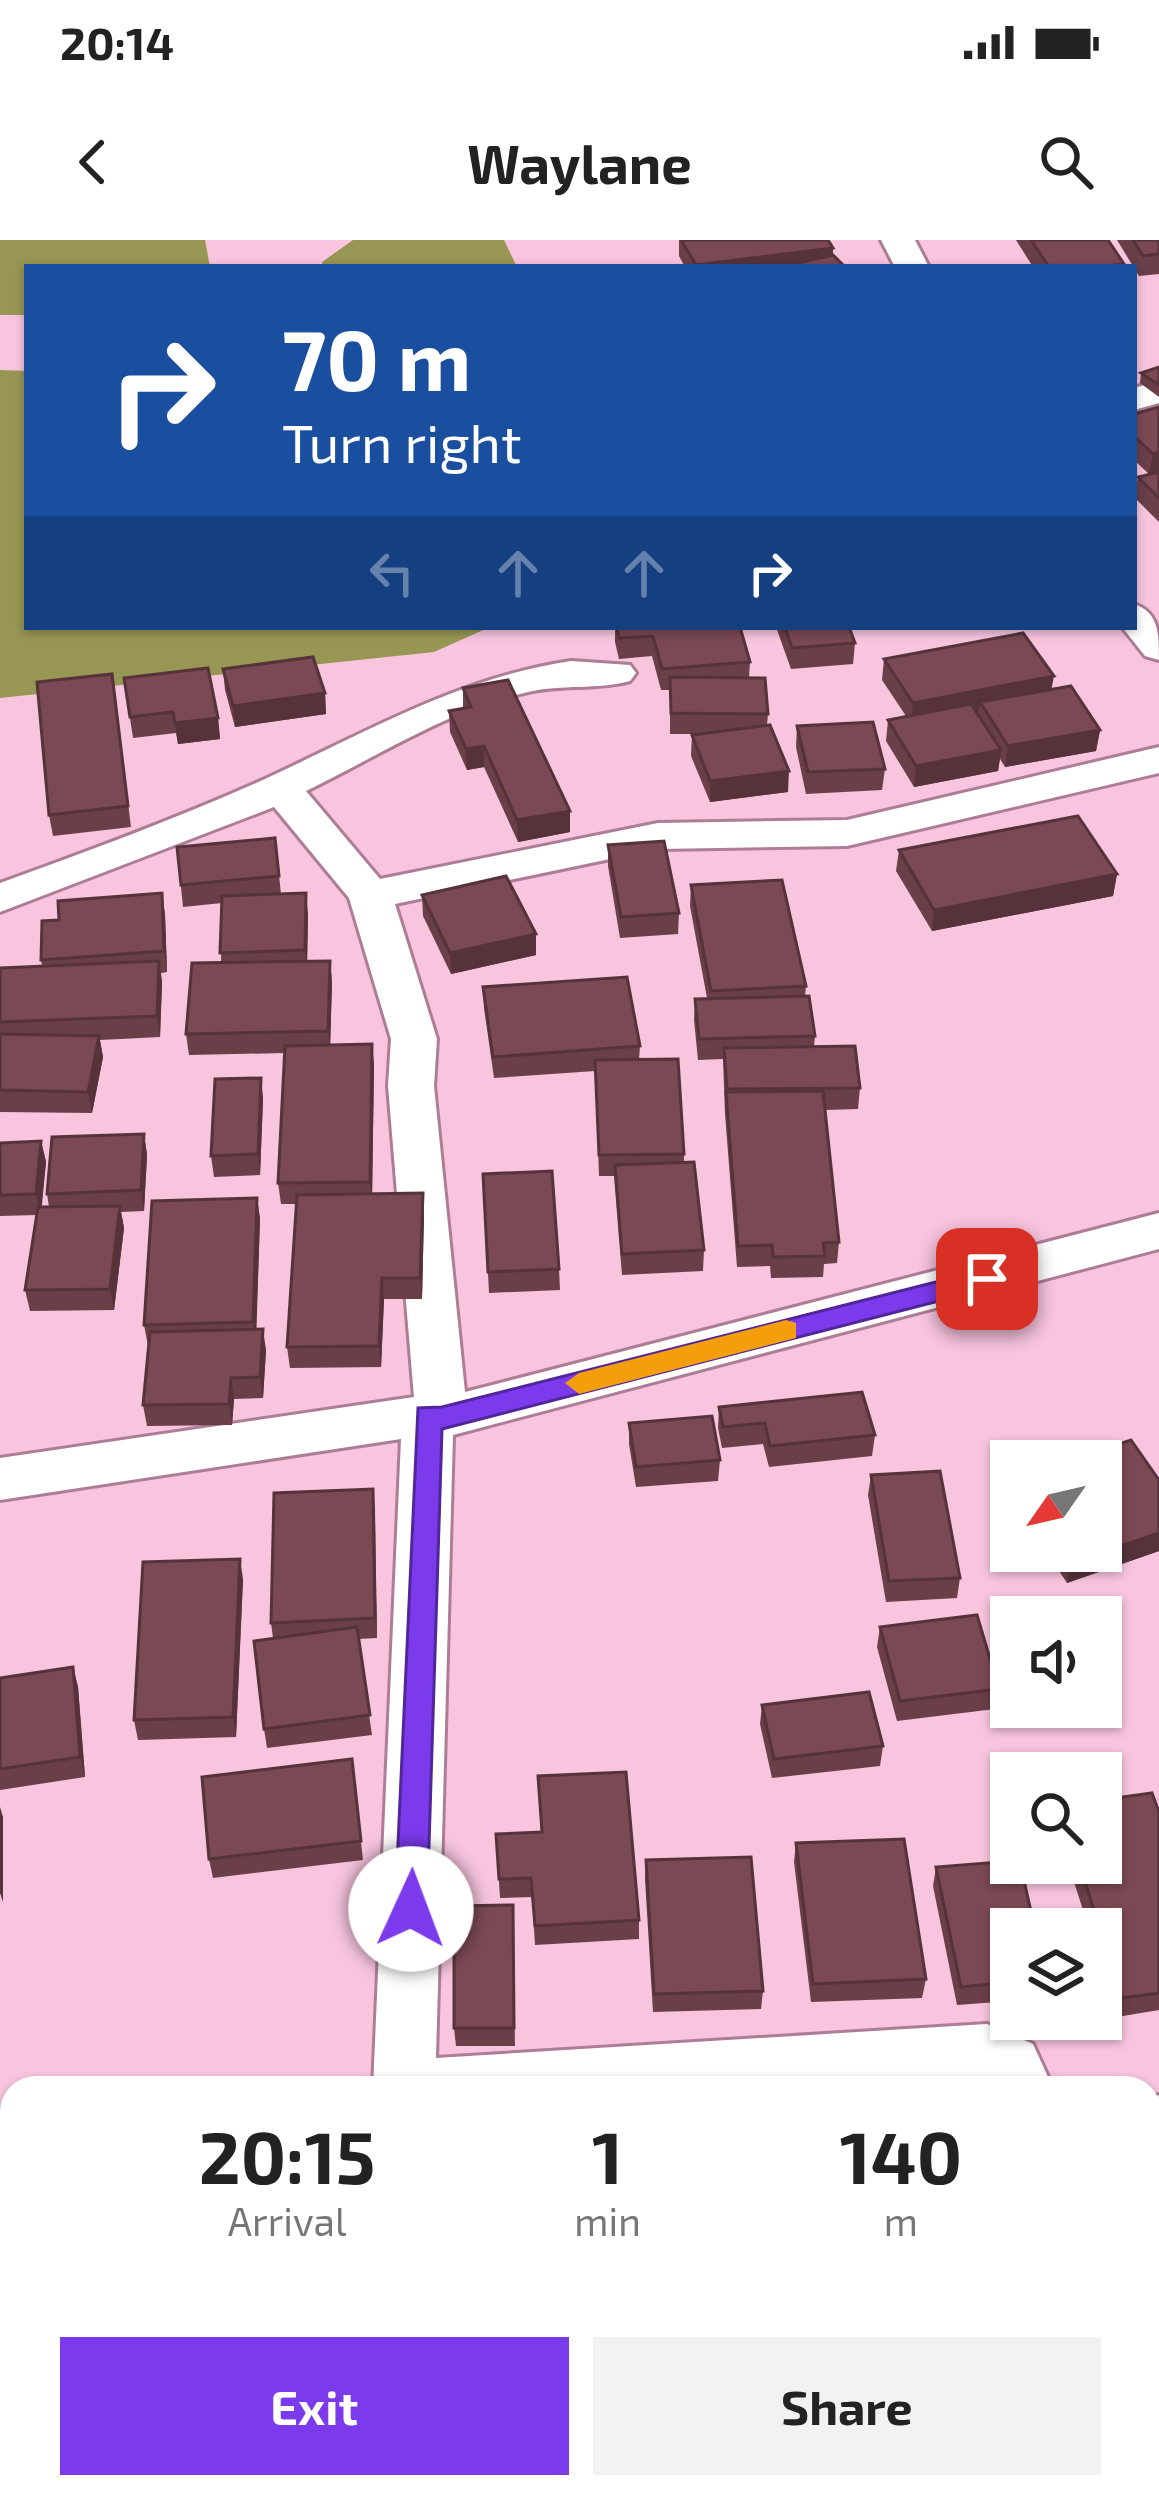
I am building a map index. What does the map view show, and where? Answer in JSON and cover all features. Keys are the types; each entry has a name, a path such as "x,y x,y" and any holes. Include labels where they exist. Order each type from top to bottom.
{"street":[{"path":"1137,620 1159,648"},
{"path":"0,898 281,788 455,702 516,679 569,669 616,673"},
{"path":"370,895 658,836 847,833 1159,760"},
{"path":"281,788 370,895 414,1039 411,1086 435,1417 405,2076"},
{"path":"0,1479 435,1417 1141,1238 1159,1280"},
{"path":"604,2076 969,2052 987,2053 1011,2064 1016,2076"}],"shaded area":[{"path":"0,240 205,240 209,264 24,264 24,315 0,315"},
{"path":"353,240 504,240 516,264 322,264"},
{"path":"0,370 24,371 24,630 483,630 434,652 0,698"}],"building":[{"path":"681,240 828,240 833,248 704,264 695,264"},
{"path":"1031,240 1108,240 1124,264 1047,264"},
{"path":"1133,240 1159,240 1159,254 1143,256"},
{"path":"833,255 842,264 794,264"},
{"path":"1159,367 1159,385 1141,373"},
{"path":"1159,407 1159,452 1153,454 1137,439 1137,413"},
{"path":"1159,472 1159,498 1138,477"},
{"path":"618,630 741,630 750,662 662,669 653,636 619,638"},
{"path":"786,630 850,630 855,643 792,648"},
{"path":"1023,633 1054,676 913,703 884,659"},
{"path":"313,657 325,693 233,706 223,669"},
{"path":"208,668 218,718 175,723 173,712 130,717 124,678"},
{"path":"112,674 128,806 49,815 37,682"},
{"path":"670,677 765,678 768,714 671,713"},
{"path":"508,680 570,811 517,820 484,746 466,749 449,711 471,707 463,688"},
{"path":"1071,686 1100,730 1008,746 980,702"},
{"path":"971,704 1001,750 916,766 888,720"},
{"path":"873,722 885,769 808,772 797,726"},
{"path":"770,725 789,771 710,781 692,735"},
{"path":"1078,816 1117,874 934,910 899,850"},
{"path":"275,838 279,876 181,885 177,847"},
{"path":"664,841 679,913 621,917 608,845"},
{"path":"506,876 536,934 450,953 422,895"},
{"path":"782,880 806,986 711,991 691,885"},
{"path":"162,893 164,951 41,960 42,921 59,920 58,901"},
{"path":"306,893 305,950 220,953 222,896"},
{"path":"159,961 157,1016 0,1022 0,968"},
{"path":"330,961 328,1031 186,1034 192,963"},
{"path":"627,977 640,1046 493,1057 483,987"},
{"path":"809,996 815,1036 699,1039 695,999"},
{"path":"0,1034 99,1036 88,1092 0,1090"},
{"path":"372,1044 370,1182 278,1183 285,1046"},
{"path":"855,1046 860,1088 727,1089 724,1048"},
{"path":"678,1059 684,1154 599,1155 595,1060"},
{"path":"261,1078 258,1154 211,1156 215,1079"},
{"path":"823,1091 839,1242 823,1243 825,1256 773,1257 772,1245 738,1246 726,1092"},
{"path":"144,1134 141,1190 47,1194 52,1137"},
{"path":"41,1141 36,1194 0,1195 0,1143"},
{"path":"694,1162 704,1250 622,1254 615,1165"},
{"path":"552,1171 559,1269 488,1272 483,1174"},
{"path":"423,1193 420,1278 382,1278 379,1346 287,1347 297,1195"},
{"path":"257,1198 253,1322 144,1325 152,1201"},
{"path":"120,1206 110,1289 25,1290 38,1207"},
{"path":"263,1329 260,1377 231,1378 229,1404 143,1405 150,1332"},
{"path":"862,1392 875,1435 770,1446 765,1423 723,1427 719,1407"},
{"path":"712,1416 720,1460 636,1467 629,1423"},
{"path":"1131,1440 1159,1480 1159,1533 1122,1546 1122,1443"},
{"path":"940,1471 960,1578 889,1581 871,1475"},
{"path":"373,1489 375,1618 271,1623 274,1493"},
{"path":"240,1559 233,1717 134,1720 143,1562"},
{"path":"977,1615 990,1659 990,1690 900,1701 880,1627"},
{"path":"357,1627 370,1715 264,1729 254,1641"},
{"path":"73,1667 80,1757 0,1769 0,1678"},
{"path":"869,1692 883,1746 774,1759 762,1705"},
{"path":"352,1759 361,1841 209,1859 202,1777"},
{"path":"626,1772 639,1920 535,1926 531,1878 499,1879 496,1834 542,1832 538,1776"},
{"path":"1152,1793 1159,1812 1159,1993 1122,1998 1122,1908 1093,1908 1086,1884 1122,1884 1122,1797"},
{"path":"904,1839 926,1979 813,1984 796,1843"},
{"path":"751,1857 763,1991 654,1994 646,1860"},
{"path":"990,1863 990,1884 1025,1884 1030,1908 990,1908 990,1984 961,1987 936,1867"},
{"path":"513,1905 514,2028 454,2028 454,1906"}],"slow traffic":[{"path":"579,1383 786,1330"}],"route":[{"path":"411,1909 428,1415 442,1418 987,1279"}]}
